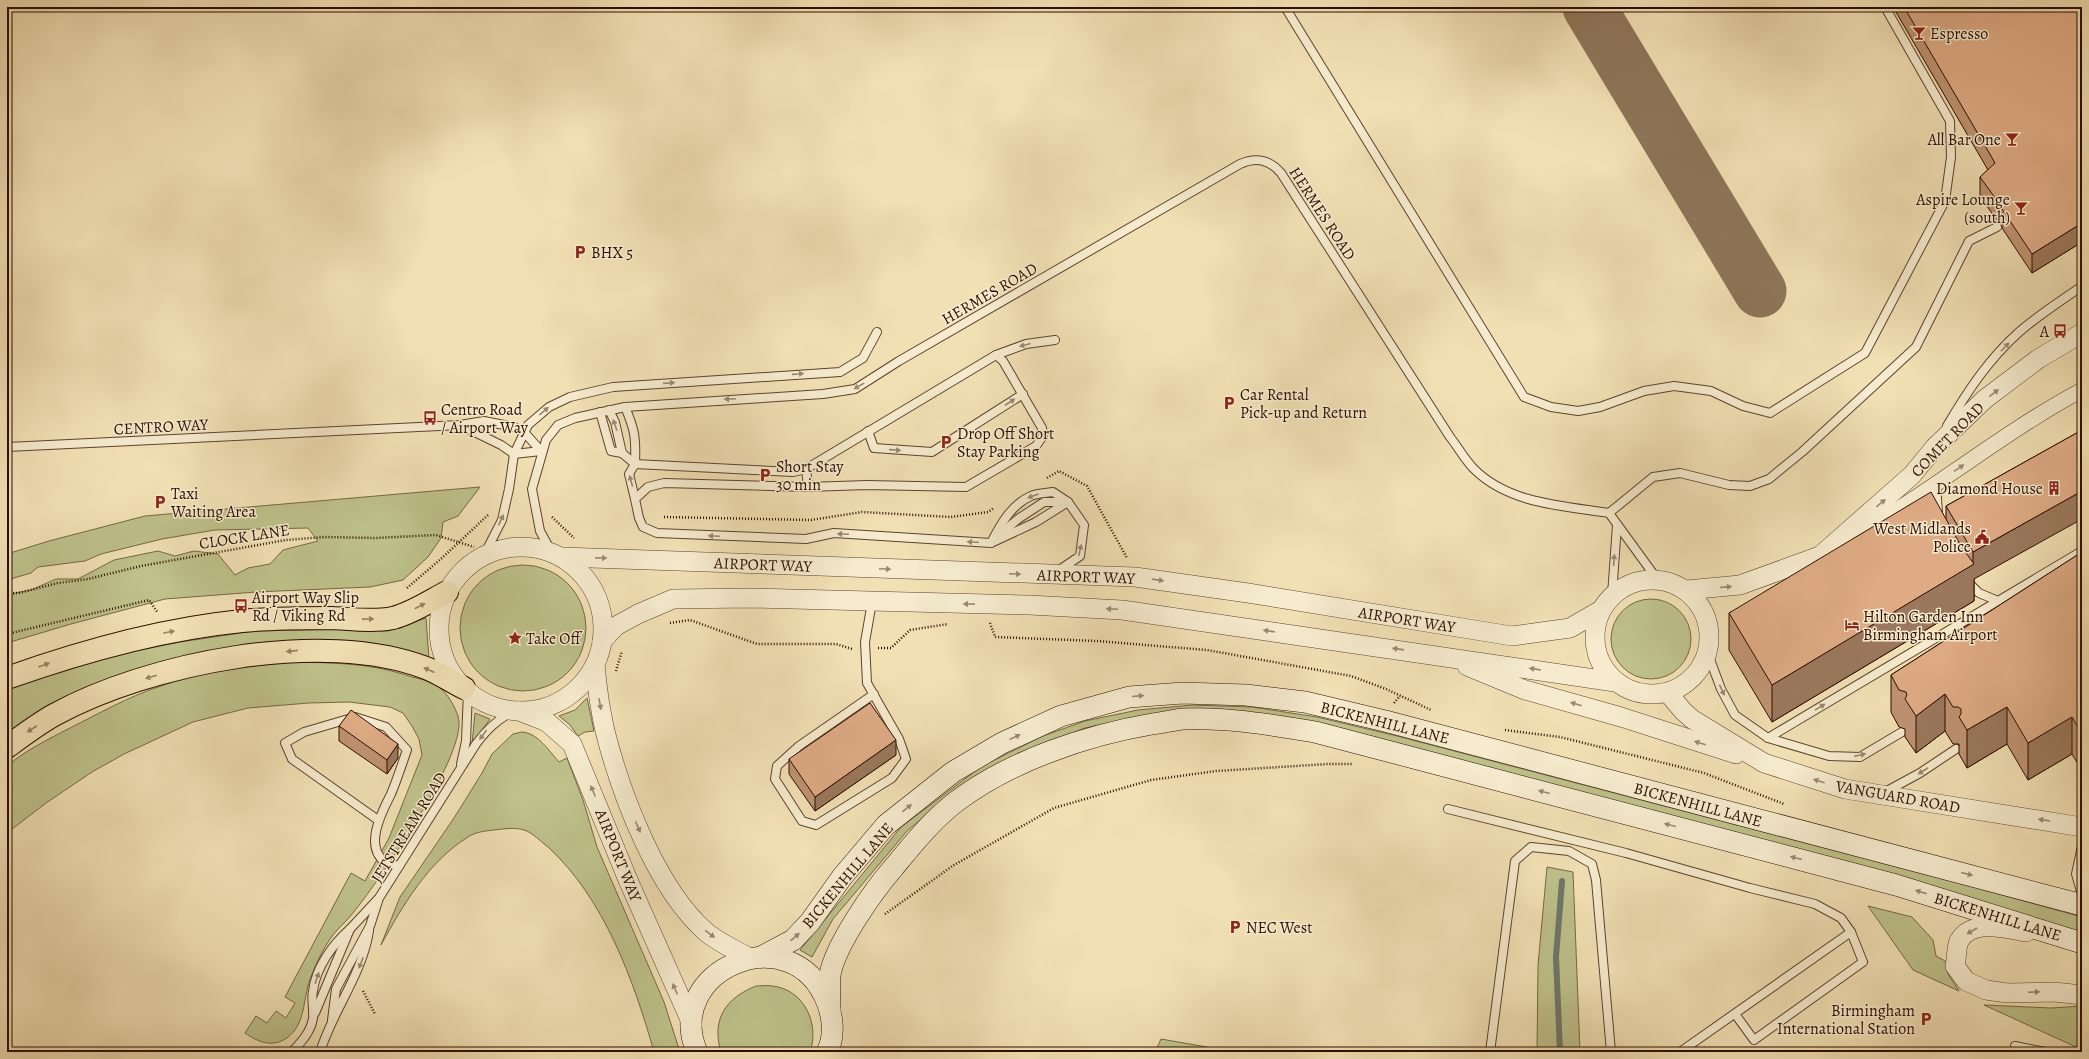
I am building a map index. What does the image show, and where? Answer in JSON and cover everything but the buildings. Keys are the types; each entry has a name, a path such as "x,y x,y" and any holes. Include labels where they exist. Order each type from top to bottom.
{"highway":[{"path":"7,678 72,656 128,640 187,628 291,618 370,620 392,618 409,612 447,592"},
{"path":"7,747 54,715 111,690 179,669 235,658 299,650 364,653 427,668 466,690"}],"main road":[{"name":"BICKENHILL LANE","path":"756,957 793,940 810,922 842,877 886,826 953,772 1002,743 1061,716 1129,697 1184,693 1246,694 1305,702 1386,721 2082,905"},
{"name":"BICKENHILL LANE","path":"830,1010 830,974 840,948 866,902 920,836 957,801 1003,774 1044,753 1130,728 1183,719 1249,722 1315,732 1896,885 2074,940"},
{"path":"697,1052 694,1045 692,1024 695,1005 704,988 716,974 732,963 756,957 780,959 797,966 812,977 823,992 830,1010 832,1029 827,1052"}],"street":[{"name":"COMET ROAD","path":"1820,556 1912,475 1935,447 1991,395 2038,359 2082,332"},
{"path":"1687,590 1740,585 1820,556 1882,521 2052,406 2082,390"},
{"path":"466,690 446,663 440,645 438,624 447,592 464,569 484,555 519,546 538,548 557,555 584,576 598,602 603,622 602,642 594,665 577,688 553,704 516,711"},
{"name":"AIRPORT WAY","path":"557,555 1135,577 1248,593 1512,636 1570,628 1606,603"},
{"path":"1657,579 1671,582 1687,590 1702,607 1709,628 1708,654 1694,677 1668,693 1647,695 1627,690 1615,682 1600,662 1594,639 1606,603 1634,582 1657,579"},
{"name":"AIRPORT WAY","path":"602,642 616,626 638,614 673,599 751,598 1029,605 1122,610 1436,654 1615,682"},
{"path":"1436,654 1526,690 1621,717 1764,763"},
{"name":"AIRPORT WAY","path":"594,665 605,731 629,807 648,849 673,894 706,932 756,957"},
{"name":"AIRPORT WAY","path":"466,690 491,705 516,711 547,722 572,744 628,880 692,1024"},
{"name":"VANGUARD ROAD","path":"1668,693 1692,719 1764,763 1845,789 2082,827"},
{"path":"2074,940 1982,926 1969,932 1959,941 1956,966 1966,981 1986,990 2007,993 2054,992 2082,995"}],"lane":[{"path":"1285,7 1524,397 1551,407 1578,411 1600,407 1644,391 1674,386 1712,390 1743,406 1770,413 1865,353 1945,201 1950,157 1950,121 1886,7"},
{"name":"HERMES ROAD","path":"557,555 540,531 532,489 541,451 546,440 558,425 575,418 624,407 823,394 855,389 892,365 1240,164 1252,160 1259,160 1275,166 1281,172 1450,437 1474,470 1494,484 1520,497 1533,501 1609,513"},
{"path":"1657,579 1609,513 1653,477 1680,473 1728,485 1750,486 1769,479 1802,452 1916,347 1969,241 1998,227"},
{"path":"1935,447 1972,384 1998,354 2018,333 2082,286"},
{"path":"484,555 502,520 509,489 514,454 528,424 548,407 570,397 613,387 840,372 863,358 877,332"},
{"path":"600,412 611,451 622,453 635,464 793,472 806,469 996,355 1026,344 1055,340"},
{"path":"635,499 648,487 664,483 808,487 867,485 966,487 1036,446 1043,436 1042,428 1023,394 1003,361 996,355"},
{"path":"868,431 874,448 932,452 1023,394"},
{"path":"624,407 634,427 636,446 635,464 629,474 639,518 642,527 657,533 806,539 834,533 991,543 1036,522 1068,502"},
{"path":"609,410 615,422 622,453"},
{"name":"CENTRO WAY","path":"7,447 160,441 317,431 460,425 484,421 514,427 524,432"},
{"path":"460,425 496,442 514,454 541,451"},
{"path":"524,432 541,451"},
{"path":"806,469 808,487"},
{"path":"1936,485 1939,518"},
{"path":"991,543 1000,525 1018,504 1032,495 1053,492 1068,502 1084,525 1080,556 1053,575"},
{"path":"991,543 1018,519 1044,502 1068,502"},
{"path":"1606,603 1617,525"},
{"path":"1768,738 2082,551"},
{"path":"1962,573 1966,580 1979,592 1998,601"},
{"path":"872,602 865,648 867,683 874,694 899,739 906,759 892,778 816,825 802,821 775,779 777,766 799,746 874,694"},
{"path":"1708,654 1721,689 1735,715 1768,738 1829,756 1860,757 1902,732"},
{"name":"JETSTREAM ROAD","path":"460,771 466,741 466,690"},
{"name":"JETSTREAM ROAD","path":"379,898 487,730 500,718 516,711"},
{"path":"378,820 292,759 285,743 304,732 355,717 386,727 407,750 392,792 378,820 375,834 377,851 384,862 399,866"},
{"path":"1881,794 1920,773 1956,749"},
{"path":"1448,809 1626,853 1750,888 1815,904 1841,918 1851,932 1863,962 1754,1040 1735,1014"},
{"path":"2082,846 2076,874 2082,895"},
{"path":"1490,1052 1515,861 1531,848 1569,851 1592,864 1596,880 1611,1052"},
{"path":"320,1052 332,1020 336,989 370,926 379,898"},
{"path":"313,1020 312,990 320,970 337,941 379,898"},
{"path":"292,1052 308,1033 350,929"},
{"path":"1680,1052 1851,932"},
{"path":"2015,1046 2045,1052"},
{"path":"277,1052 283,1052"}],"path":[{"path":"1046,479 1059,471 1088,486 1131,565"},
{"path":"649,530 661,517 810,520 862,512 951,517 988,512 1001,504"},
{"name":"CLOCK LANE","path":"7,593 19,593 58,583 88,579 141,566 286,540 325,537 375,538 436,535 467,544 484,555"},
{"path":"7,634 149,600 159,613"},
{"path":"665,624 690,620 757,644 836,644 852,649 891,648 910,630 950,624"},
{"path":"982,622 990,622 995,637"},
{"path":"617,678 616,671 620,652 625,647"},
{"path":"880,918 954,865 1054,808 1151,780 1216,771 1328,764 1360,765"},
{"path":"364,985 363,991 375,1014"}],"green space":[{"path":"480,487 458,516 443,522 441,538 428,557 403,580 370,587 256,592 165,599 7,643 7,600 15,593 31,590 56,579 78,579 114,560 158,551 175,556 194,551 218,554 235,575 248,568 270,564 283,550 318,541 308,528 215,530 162,539 101,554 85,561 38,567 31,573 7,580 7,554 49,541 145,516"},
{"path":"529,565 553,573 563,579 572,588 581,604 585,616 585,640 581,652 572,668 563,677 547,686 535,690 517,691 493,683 483,677 474,668 465,652 461,640 460,622 468,598 474,588 483,579 499,570 511,566"},
{"path":"1651,599 1666,602 1679,611 1688,624 1691,639 1688,654 1679,667 1666,676 1651,679 1636,676 1623,667 1614,654 1611,639 1614,624 1623,611 1636,602"},
{"path":"426,618 429,659 226,651 7,736 7,689 63,669 109,656 180,642 254,631 349,629 388,631"},
{"path":"293,662 339,663 368,666 397,672 430,682 443,691 453,705 458,716 458,733 450,757 437,786 419,816 382,874 353,913 333,935 322,953 310,980 302,1014 297,1027 293,1033 281,1041 276,1043 265,1043 245,1033 256,1016 267,1023 276,1011 286,1018 295,1003 285,997 351,873 365,881 389,838 422,755 419,739 403,713 390,707 349,702 309,703 248,708 193,722 124,754 92,772 46,803 7,833 7,766 29,750 45,741 113,706 147,691 191,677 259,665"},
{"path":"587,698 594,731 585,732 578,736 570,725 559,716 575,710"},
{"path":"1193,705 1252,707 1317,717 1397,736 2082,917 2082,937 1317,724 1138,717 1085,728 1015,756 957,790 908,830 833,919 812,957 800,950 901,827 982,766 1043,736 1085,721 1138,710"},
{"path":"475,713 490,719 472,744"},
{"path":"522,732 528,733 538,739 559,762 567,758 583,800 597,847 664,1002 680,1052 654,1052 637,997 614,942 601,916 568,868 548,847 527,831 509,828 480,832 471,835 454,847 418,885 398,915 381,945 400,897 454,818 492,754 513,734"},
{"path":"1547,867 1573,872 1580,1052 1537,1052 1538,965"},
{"path":"1868,906 1912,917 1933,940 1936,956 1947,962 1948,974 1959,991 1913,970"},
{"path":"756,986 770,986 783,989 793,994 801,1001 807,1010 813,1030 813,1041 810,1052 721,1052 718,1040 718,1029 724,1011 729,1003 736,997"},
{"path":"1984,1005 2051,1008 2082,1006 2082,1043 2076,1047"},
{"path":"1161,1039 1207,1047 1207,1052 1155,1052"}],"waterway":[{"path":"1560,1052 1556,957 1562,881"}],"taxiway":[{"path":"1589,7 1760,291"}],"place":[{"name":"Espresso","path":"1919,33"},
{"name":"All Bar One","path":"2012,139"},
{"name":"Aspire Lounge (south)","path":"2021,208"},
{"name":"BHX 5","path":"580,252"},
{"name":"A","path":"2060,331"},
{"name":"Car Rental Pick-up and Return","path":"1229,403"},
{"name":"Centro Road / Airport Way","path":"430,418"},
{"name":"Drop Off Short Stay Parking","path":"946,442"},
{"name":"Short Stay 30 min","path":"765,475"},
{"name":"Diamond House","path":"2054,488"},
{"name":"Taxi Waiting Area","path":"160,502"},
{"name":"West Midlands Police","path":"1982,537"},
{"name":"Airport Way Slip Rd / Viking Rd","path":"241,606"},
{"name":"Hilton Garden Inn Birmingham Airport","path":"1852,625"},
{"name":"Take Off","path":"515,638"},
{"name":"NEC West","path":"1235,927"},
{"name":"Birmingham International Station","path":"1926,1019"}]}
